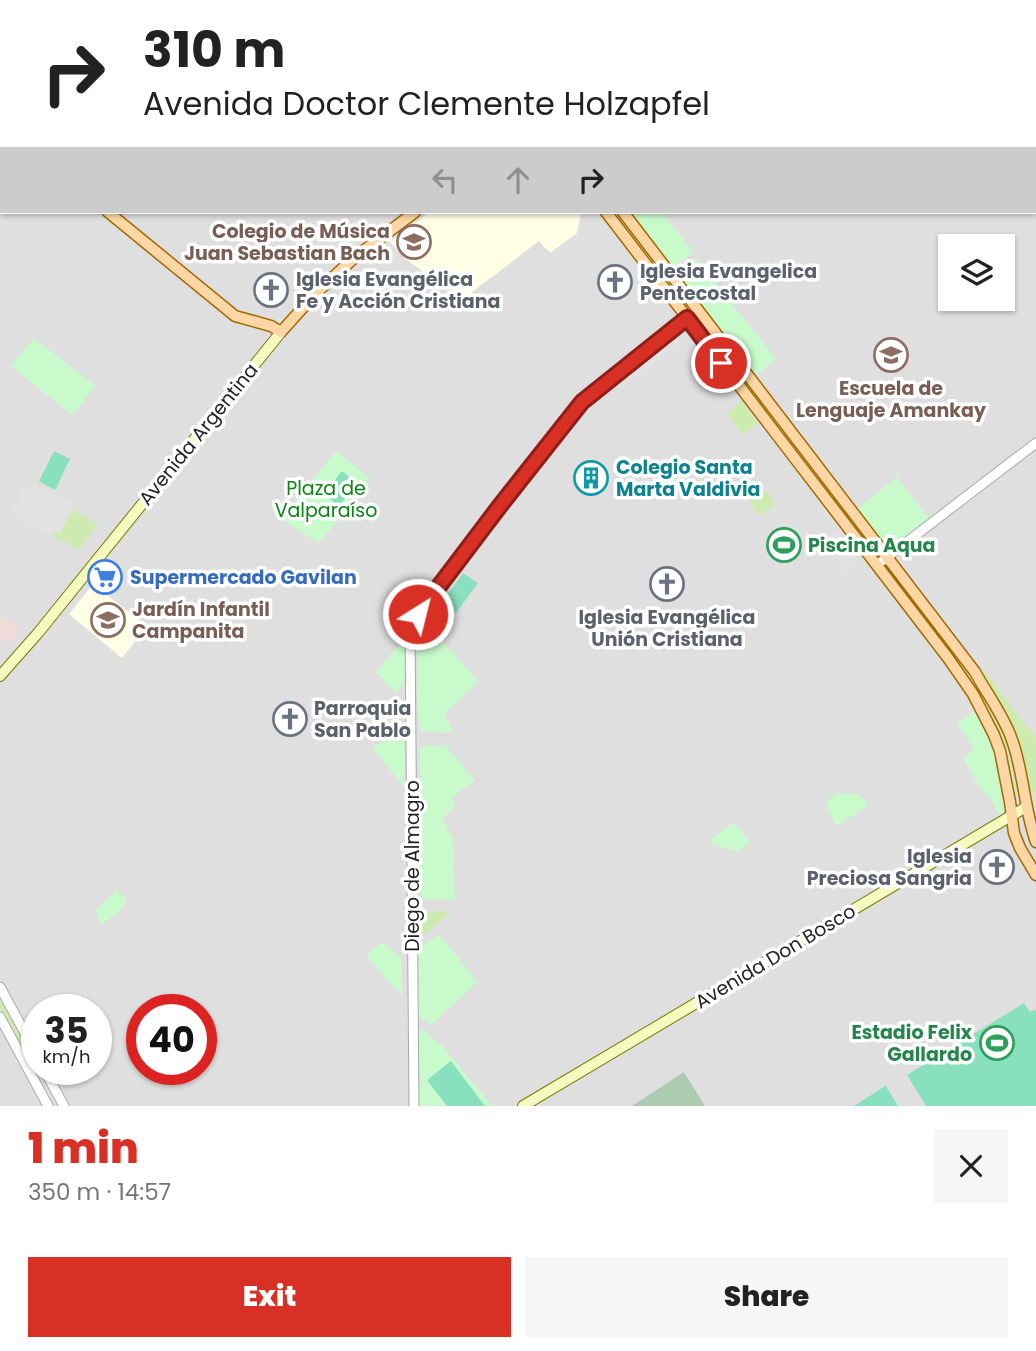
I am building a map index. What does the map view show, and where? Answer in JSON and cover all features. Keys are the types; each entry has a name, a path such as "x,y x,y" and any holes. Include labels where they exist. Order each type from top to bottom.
{"main road":[{"path":"110,214 234,316 271,326 281,332"},
{"name":"Avenida Argentina","path":"0,676 281,332 316,293 355,258 412,214"},
{"path":"608,214 878,565 973,694 1000,751 1014,833 1036,874"},
{"path":"625,214 975,673 1008,730 1018,760 1030,826 1036,842"},
{"name":"Avenida Don Bosco","path":"523,1106 1026,807"}],"street":[{"path":"687,318 698,310"},
{"name":"Diego de Almagro","path":"414,1106 410,626 582,402 687,318"},
{"path":"878,565 1036,443"},
{"path":"0,987 21,1026"},
{"path":"0,1017 48,1106"},
{"path":"53,1085 64,1106"}],"shaded area":[{"path":"0,214 1036,214 1036,1106 0,1106"},
{"path":"427,214 581,214 577,233 550,253 539,241 463,299 404,258 390,242"},
{"path":"675,335 681,342 620,388 615,381"},
{"path":"34,484 75,505 60,533 54,530 52,535 11,513 24,488 30,490"},
{"path":"837,531 859,562 845,572 823,541"},
{"name":"Jardín Infantil Campanita","path":"93,584 147,626 122,658 69,614"},
{"path":"3,617 20,629 10,644 0,637 0,622"},
{"path":"684,1072 705,1106 632,1106"}],"green space":[{"path":"631,214 664,214 693,252 672,269"},
{"path":"696,258 776,359 757,374 753,375 678,279 679,271"},
{"path":"702,325 774,417 773,420 700,327"},
{"path":"34,338 95,386 72,415 11,366"},
{"path":"742,401 758,423 743,435 726,414"},
{"path":"54,451 70,459 55,490 39,481"},
{"name":"Plaza de Valparaíso","path":"336,451 368,477 367,485 319,543 282,520 284,514"},
{"path":"342,471 357,483 339,506 324,494"},
{"path":"897,477 929,519 890,548 884,545 856,510"},
{"path":"741,480 760,494 765,490 776,504 760,516 736,483"},
{"path":"72,509 98,525 78,550 52,535 54,530 60,533"},
{"path":"890,570 970,674 1003,730 1020,795 1016,796 1012,771 1008,768 996,728 983,705"},
{"path":"463,573 478,583 456,613 442,602"},
{"path":"422,622 441,639 478,682 444,714 453,733 421,731 418,717 417,626"},
{"path":"407,636 408,686 401,687 395,693 376,672"},
{"path":"984,670 1036,738 1036,793 1029,789 1016,737 983,679"},
{"path":"976,710 988,734 999,771 1005,810 1000,815 963,758 974,749 957,723"},
{"path":"405,723 404,786 373,749"},
{"path":"423,745 446,747 475,780 452,797 455,806 442,819 453,838 455,900 422,899 420,748"},
{"path":"836,793 857,794 867,801 867,806 840,824 835,824 826,806"},
{"path":"734,822 750,843 737,851 712,844 710,840"},
{"path":"117,890 126,899 125,903 101,925 95,910"},
{"path":"452,911 419,939 417,938 419,914"},
{"path":"439,934 477,982 431,1025 415,1013 415,955"},
{"path":"382,942 402,959 402,996 366,956"},
{"path":"0,996 21,1035 21,1048 0,1008"},
{"name":"Estadio Felix Gallardo","path":"1024,1003 1030,1012 1036,1009 1036,1106 926,1106 907,1075"},
{"path":"423,1030 443,1047 492,1106 418,1106 417,1031"},
{"path":"451,1061 485,1106 447,1106 427,1080"},
{"path":"885,1086 898,1106 854,1106"}],"place":[{"name":"Colegio de Música Juan Sebastian Bach","path":"414,242"},
{"name":"Iglesia Evangelica Pentecostal","path":"615,282"},
{"name":"Iglesia Evangélica Fe y Acción Cristiana","path":"271,290"},
{"name":"Escuela de Lenguaje Amankay","path":"891,355"},
{"name":"Colegio Santa Marta Valdivia","path":"591,478"},
{"name":"Piscina Aqua","path":"784,545"},
{"name":"Supermercado Gavilan","path":"105,577"},
{"name":"Iglesia Evangélica Unión Cristiana","path":"667,584"},
{"name":"Jardín Infantil Campanita","path":"108,620"},
{"name":"Parroquia San Pablo","path":"290,719"},
{"name":"Iglesia Preciosa Sangria","path":"997,867"},
{"name":"Estadio Felix Gallardo","path":"997,1043"}],"route":[{"path":"418,614 582,402 603,384 687,318 721,363"}]}
